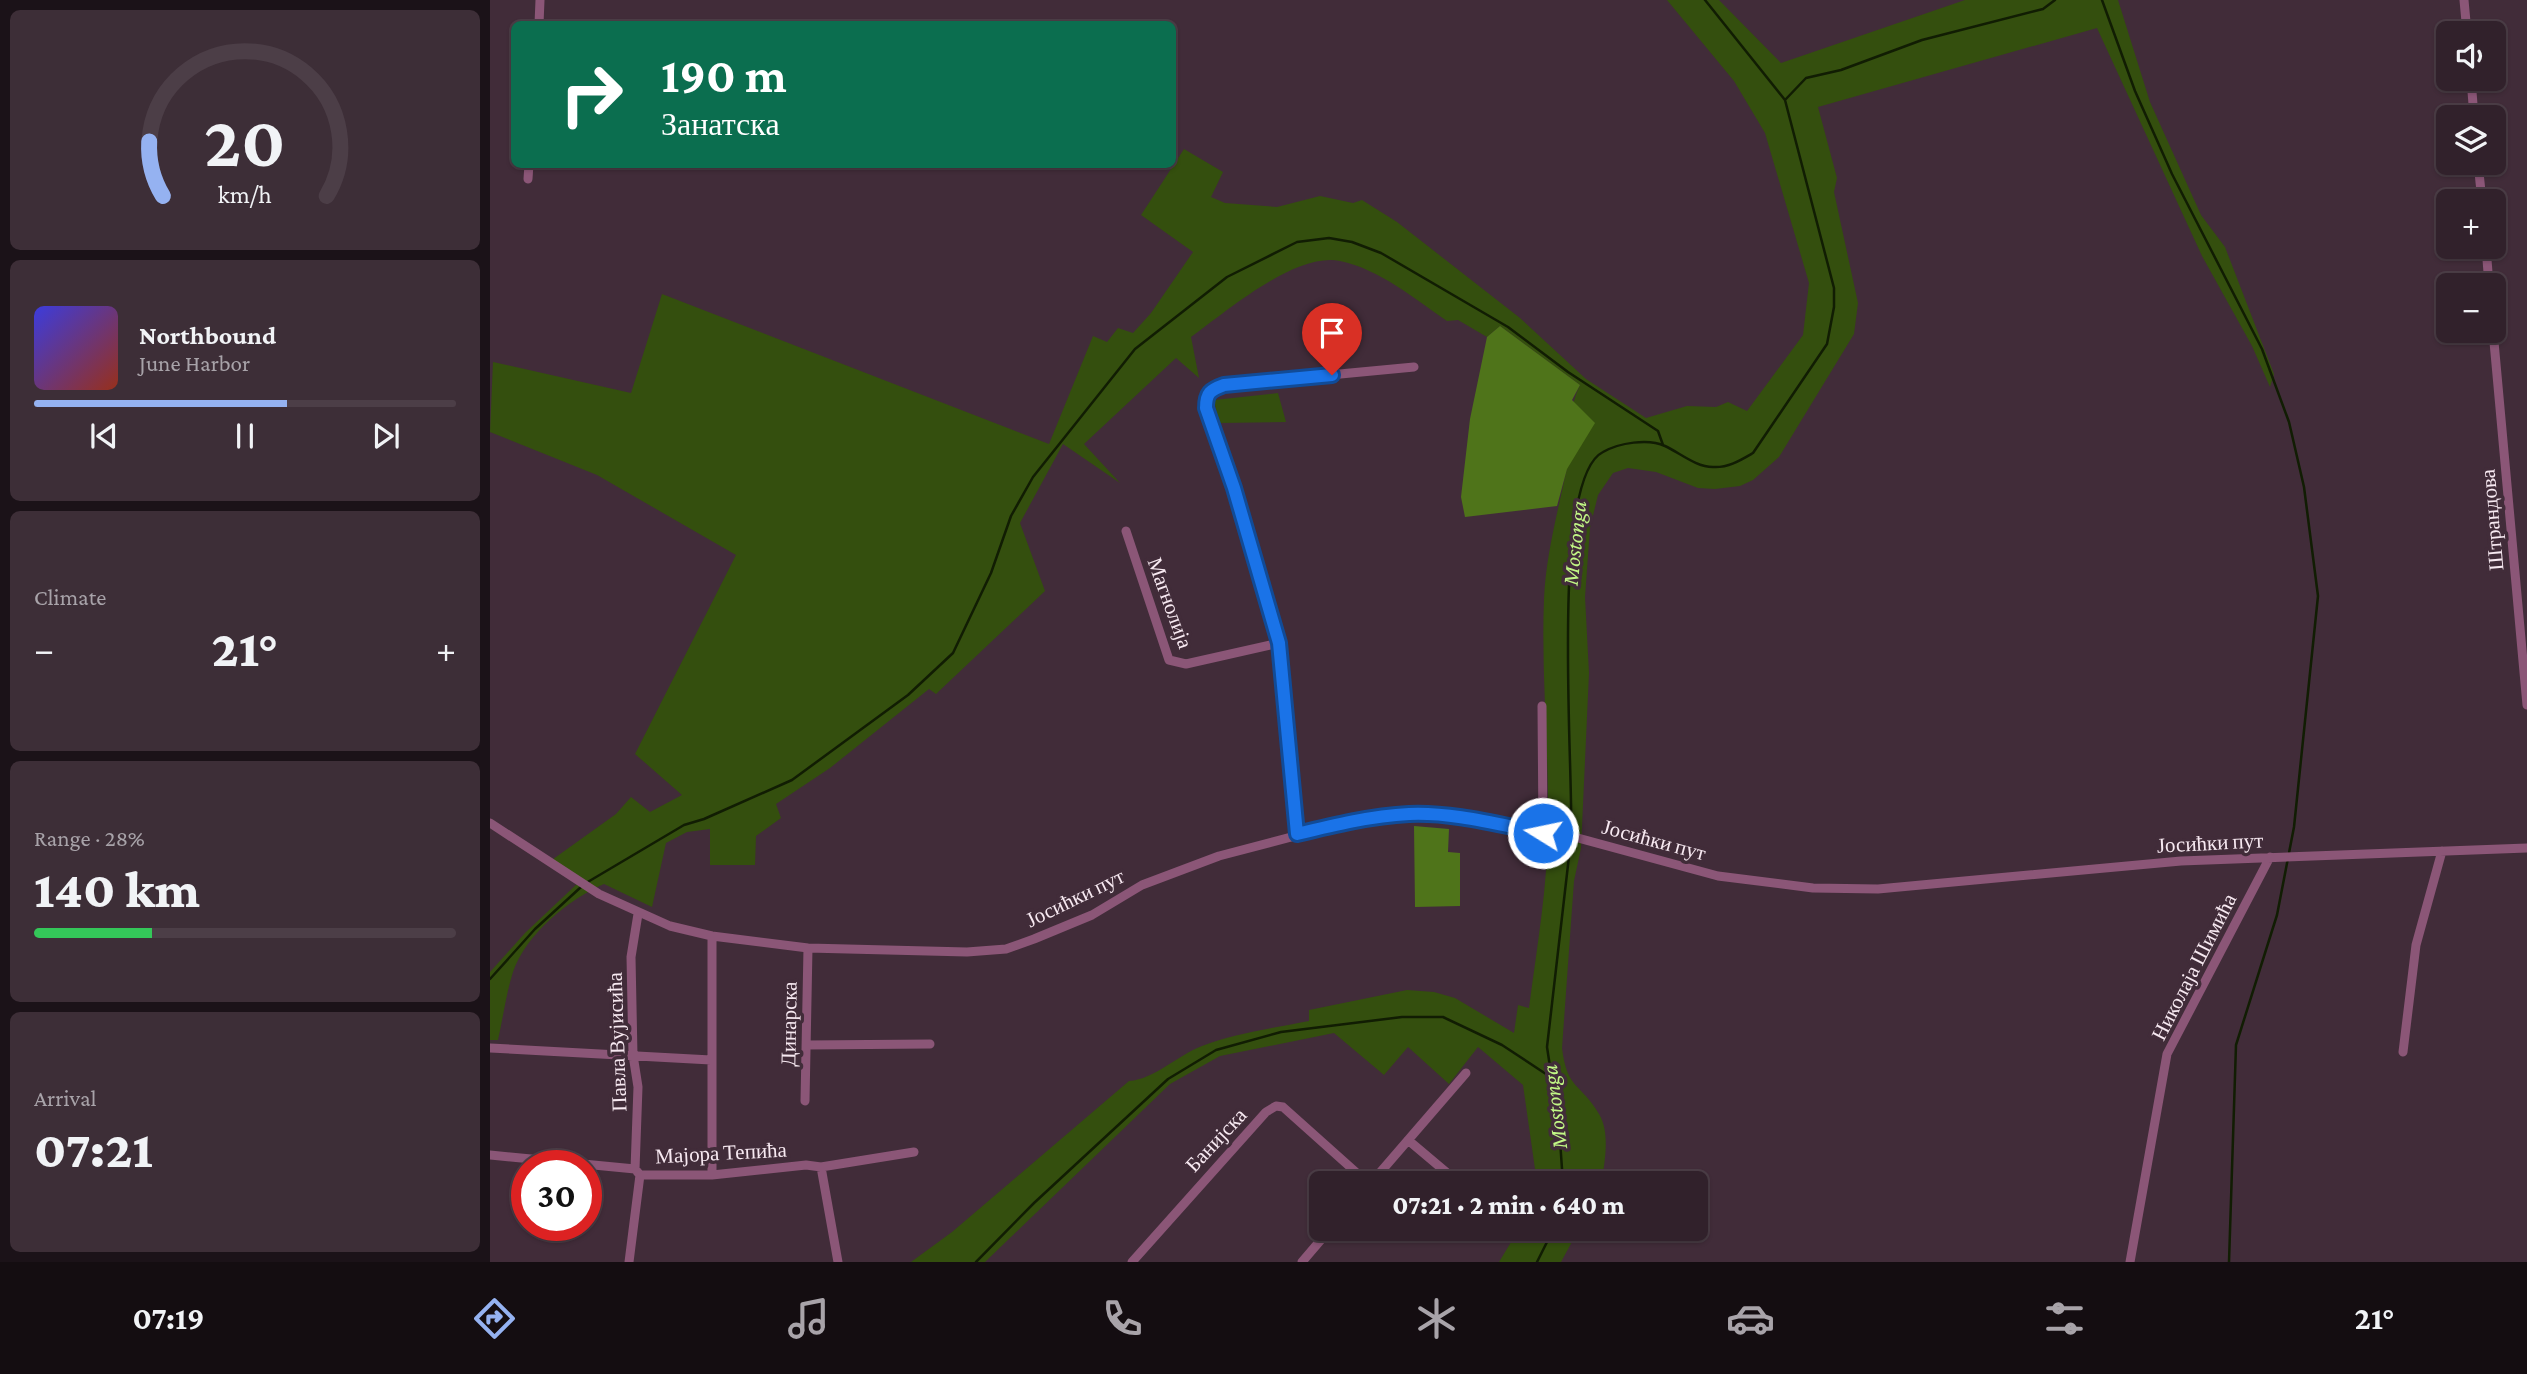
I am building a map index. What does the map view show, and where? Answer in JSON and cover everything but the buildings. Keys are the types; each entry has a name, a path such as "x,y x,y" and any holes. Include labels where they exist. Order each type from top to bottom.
{"street":[{"path":"539,21 540,0"},
{"path":"2464,0 2466,21"},
{"path":"528,179 529,168"},
{"name":"Штрандова","path":"2494,343 2527,705"},
{"path":"1297,834 1279,643 1234,488 1206,408 1206,396 1211,389 1224,385 1414,367"},
{"name":"Магнолија","path":"1126,531 1169,660 1186,664 1279,643"},
{"path":"1542,706 1547,834"},
{"name":"Јосићки пут","path":"492,828 599,894 638,914 712,936 807,948 967,952 1006,949 1092,915 1127,893 1180,870 1297,834 1348,822 1410,814 1448,816 1578,838 1718,876 1813,888 1878,889 2181,861 2527,848"},
{"path":"2403,1052 2416,945 2442,851"},
{"name":"Николаја Шимића","path":"2130,1262 2168,1054 2274,857"},
{"name":"Павла Вујисића","path":"629,1262 637,1172 638,1087 633,1055 631,957 638,914"},
{"path":"712,936 712,1175"},
{"name":"Динарска","path":"805,1101 807,948"},
{"path":"807,1045 930,1044"},
{"path":"490,1048 711,1060"},
{"path":"1381,1171 1466,1073"},
{"name":"Банијска","path":"1132,1262 1256,1122 1276,1105 1283,1107 1356,1171"},
{"path":"1408,1140 1445,1171"},
{"name":"Мајора Тепића","path":"490,1155 637,1172 712,1175 806,1165 821,1167 914,1152"},
{"path":"821,1167 838,1262"},
{"path":"1302,1262 1320,1241"}],"green space":[{"path":"1667,0 1719,0 1781,63 1965,0 2118,0 2150,102 2201,215 2225,247 2274,374 2270,387 2252,346 2202,256 2097,28 1818,107 1837,178 1834,192 1858,303 1854,334 1779,457 1753,480 1740,486 1698,488 1656,472 1628,468 1613,473 1598,495 1590,528 1585,597 1589,673 1581,848 1574,881 1562,1048 1567,1072 1599,1114 1605,1129 1603,1171 1535,1171 1523,1085 1478,1047 1449,1084 1408,1047 1384,1075 1334,1033 1220,1056 1170,1084 985,1262 911,1262 952,1232 1129,1081 1157,1072 1192,1050 1241,1034 1309,1021 1309,1010 1407,990 1434,992 1455,998 1514,1033 1518,1005 1529,1008 1542,916 1548,846 1545,582 1569,457 1571,416 1580,385 1500,326 1487,337 1458,320 1447,321 1383,278 1340,261 1322,261 1282,274 1242,300 1191,337 1199,378 1176,358 1084,444 1120,483 1063,444 1020,523 1045,591 936,694 929,689 830,768 776,804 781,818 756,836 755,865 710,865 710,829 687,832 666,843 652,907 604,884 563,908 538,931 519,958 513,972 498,1040 490,1040 490,972 525,933 579,882 549,862 616,814 631,797 650,812 682,795 635,754 736,555 597,475 490,432 493,362 631,393 662,294 1049,444 1093,336 1107,342 1118,328 1133,333 1151,313 1193,252 1141,215 1172,168 1176,168 1176,161 1184,149 1223,172 1211,197 1225,203 1277,207 1320,196 1353,203 1362,200 1397,222 1520,318 1586,379 1646,418 1687,406 1716,407 1728,402 1747,411 1803,335 1809,283 1765,133 1734,81"},
{"path":"1500,326 1580,385 1572,400 1595,423 1567,469 1557,506 1465,517 1461,497 1470,419 1487,337"},
{"path":"1278,393 1286,422 1219,423 1214,400"},
{"path":"1414,826 1449,829 1448,852 1460,853 1460,906 1415,907"},
{"path":"1511,1241 1572,1241 1561,1262 1499,1262"}],"waterway":[{"name":"Mostonga","path":"1571,833 1568,692 1570,568 1576,514 1586,474 1603,452 1634,443 1658,444 1694,462 1713,467 1729,465 1753,453 1827,344 1834,307 1834,288 1785,100 1705,0"},
{"path":"1785,100 1806,78 1841,70 1922,40 2043,9 2055,0"},
{"path":"2102,0 2135,91 2172,174 2262,349 2289,422 2304,487 2318,596 2294,827 2277,915 2236,1045 2229,1262"},
{"path":"586,883 684,825 704,819 792,780 908,695 953,653 991,573 1011,516 1033,477 1135,349 1227,277 1297,242 1329,238 1352,242 1381,253 1508,327 1568,372 1658,431 1663,445"},
{"name":"Mostonga","path":"1562,1171 1559,1126 1547,1047 1571,839"},
{"path":"490,979 535,929 581,887"},
{"path":"976,1262 1034,1203 1168,1079 1216,1050 1281,1032 1402,1017 1443,1017 1502,1045 1549,1076"},
{"name":"Mostonga","path":"1537,1262 1548,1241"}],"route":[{"path":"1332,375 1224,385 1211,389 1206,396 1206,408 1234,488 1279,643 1297,834 1348,822 1410,814 1448,816 1543,833"}]}
